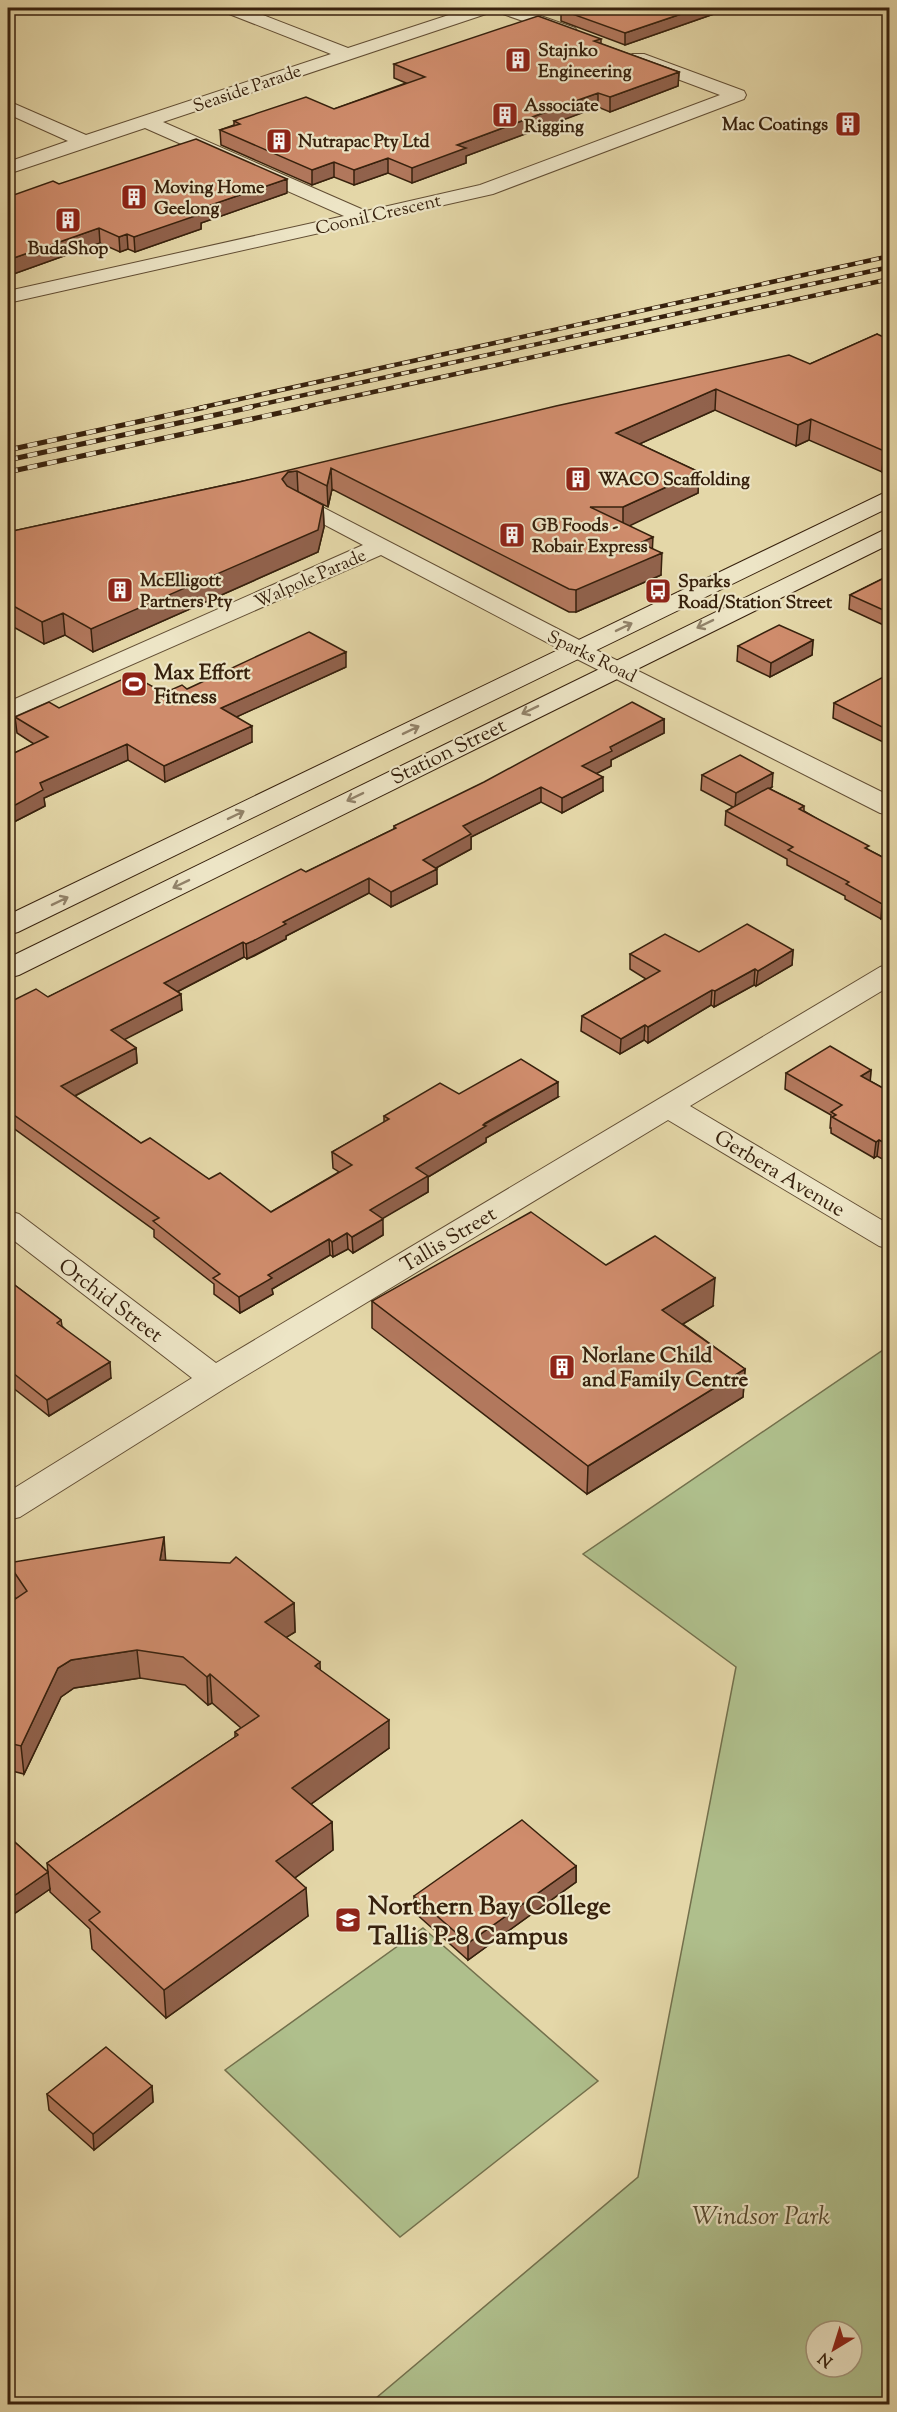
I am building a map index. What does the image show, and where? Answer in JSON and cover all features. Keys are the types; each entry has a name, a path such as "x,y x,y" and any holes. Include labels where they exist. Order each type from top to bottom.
{"main road":[{"name":"Station Street","path":"8,926 890,497"},
{"name":"Station Street","path":"8,969 890,534"},
{"name":"Sparks Road","path":"578,649 890,807"}],"street":[{"path":"230,8 347,54"},
{"name":"Seaside Parade","path":"8,168 486,8"},
{"path":"502,8 581,37"},
{"name":"Coonil Crescent","path":"8,297 486,190 737,95 625,53"},
{"path":"8,108 85,142"},
{"path":"146,122 363,217"},
{"name":"Sparks Road","path":"297,501 578,649"},
{"name":"Walpole Parade","path":"8,711 382,546"},
{"name":"Tallis Street","path":"8,1508 215,1379 890,973"},
{"name":"Gerbera Avenue","path":"669,1107 890,1239"},
{"name":"Orchid Street","path":"8,1221 215,1379"}],"green space":[{"name":"Windsor Park","path":"889,1346 889,2404 369,2404 638,2177 736,1667 583,1554"},
{"path":"423,1928 598,2081 400,2237 225,2070"}],"building":[{"path":"569,8 699,8 625,33 561,10"},
{"path":"538,16 601,39 594,41 679,72 610,97 598,93 564,105 457,145 466,148 412,168 388,158 354,170 334,162 312,170 220,130 240,124 234,121 306,97 334,109 425,77 394,64"},
{"path":"196,139 287,179 193,211 201,214 134,237 127,234 119,237 99,228 8,260 8,197 53,181 59,184"},
{"path":"877,334 890,340 890,448 884,451 811,419 798,425 716,389 616,433 699,472 623,507 590,507 653,537 640,543 662,553 576,590 569,589 331,468 327,486 297,471 288,472 282,479 287,486 323,505 318,530 91,629 63,613 42,622 8,603 8,532 239,482 556,406 789,355 810,364"},
{"path":"890,575 890,613 850,595"},
{"path":"779,625 813,640 771,663 738,646"},
{"path":"309,632 346,652 221,708 252,726 164,766 127,744 40,783 43,790 8,809 8,756 48,737 15,717 49,702 59,708 132,675 164,693 182,685 187,689"},
{"path":"887,675 890,677 890,725 884,728 834,703"},
{"path":"632,702 664,719 610,747 612,751 582,766 603,777 562,798 541,787 463,826 471,834 423,860 437,869 391,892 369,878 283,922 286,924 253,941 246,944 243,942 164,983 181,994 111,1030 136,1048 61,1086 141,1143 150,1138 209,1179 220,1173 271,1212 352,1165 332,1152 389,1119 384,1116 440,1083 459,1094 521,1059 558,1082 485,1123 483,1125 486,1126 416,1168 428,1176 370,1210 383,1219 352,1237 347,1233 332,1242 329,1239 268,1275 272,1278 239,1297 213,1278 220,1274 153,1221 159,1218 11,1113 8,1115 8,1003 36,989 48,997 301,869 306,872 396,828 394,826 484,782"},
{"path":"740,755 773,773 736,793 702,775"},
{"path":"768,788 804,806 799,809 869,846 865,848 890,861 890,900 882,904 846,884 849,882 788,850 793,847 726,811"},
{"path":"747,924 793,950 758,971 755,969 715,991 712,990 648,1027 645,1025 621,1039 582,1016 660,971 630,954 665,934 699,952"},
{"path":"830,1046 871,1070 861,1076 890,1092 890,1146 879,1140 876,1142 832,1117 836,1115 831,1112 842,1105 786,1073"},
{"name":"Norlane Child and Family Centre","path":"531,1212 606,1265 655,1236 715,1278 662,1310 745,1369 588,1466 372,1301"},
{"path":"8,1280 61,1320 57,1323 110,1362 47,1400 8,1369"},
{"path":"164,1537 160,1560 230,1563 236,1557 294,1603 265,1622 320,1662 315,1666 389,1720 292,1788 332,1822 276,1861 306,1888 164,1990 89,1920 100,1912 47,1863 238,1735 235,1732 259,1716 210,1674 207,1677 183,1657 137,1650 71,1660 58,1668 21,1746 8,1743 8,1604 27,1591 8,1563"},
{"path":"522,1820 576,1866 468,1943 414,1896"},
{"path":"8,1836 48,1872 8,1900"},
{"path":"106,2047 152,2086 93,2134 47,2094"}],"railway":[{"path":"199,408 890,256"},
{"path":"245,408 890,267"},
{"path":"300,408 890,279"},
{"path":"8,450 206,407"},
{"path":"8,460 252,407"},
{"path":"8,472 307,407"}],"place":[{"name":"Stajnko Engineering","path":"518,60"},
{"name":"Associate Rigging","path":"505,115"},
{"name":"Mac Coatings","path":"848,124"},
{"name":"Nutrapac Pty Ltd","path":"279,141"},
{"name":"Moving Home Geelong","path":"134,197"},
{"name":"BudaShop","path":"68,220"},
{"name":"WACO Scaffolding","path":"578,479"},
{"name":"GB Foods - Robair Express","path":"512,535"},
{"name":"McElligott Partners Pty","path":"120,590"},
{"name":"Sparks Road/Station Street","path":"658,591"},
{"name":"Max Effort Fitness","path":"134,684"},
{"name":"Norlane Child and Family Centre","path":"562,1367"},
{"name":"Northern Bay College Tallis P-8 Campus","path":"348,1920"}]}
